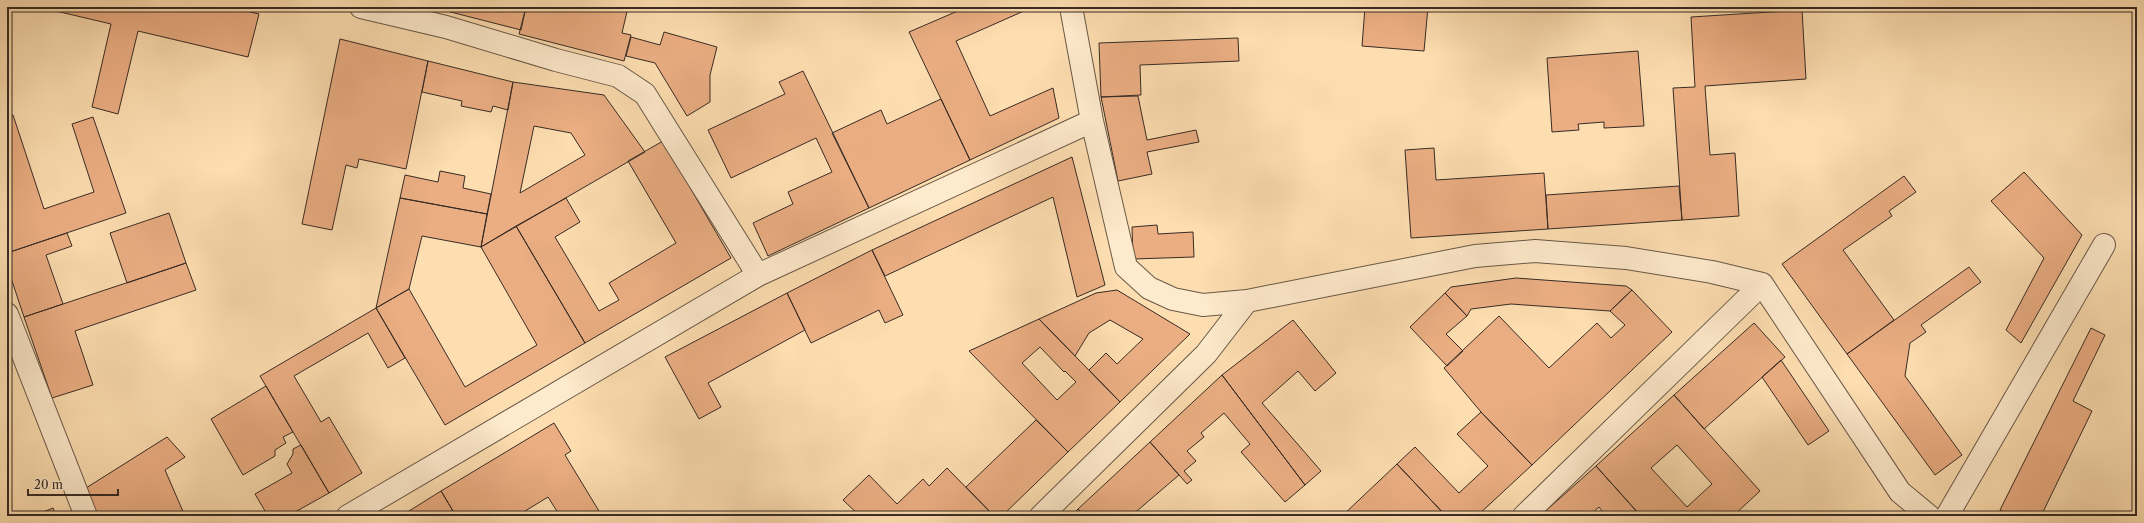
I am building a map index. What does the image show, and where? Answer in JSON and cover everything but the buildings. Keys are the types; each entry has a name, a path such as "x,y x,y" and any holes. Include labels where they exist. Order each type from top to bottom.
{"street":[{"path":"362,7 446,28 618,76 645,94 758,275"},
{"path":"1071,7 1092,121 1126,267 1149,288 1173,300 1203,305 1247,301 1476,256 1535,251 1626,258 1712,272 1762,284 1900,492 1929,516"},
{"path":"348,516 758,275 1092,121"},
{"path":"1947,516 2104,245"},
{"path":"1524,516 1762,284"},
{"path":"1041,516 1206,354 1247,301"},
{"path":"7,314 86,516"}]}
